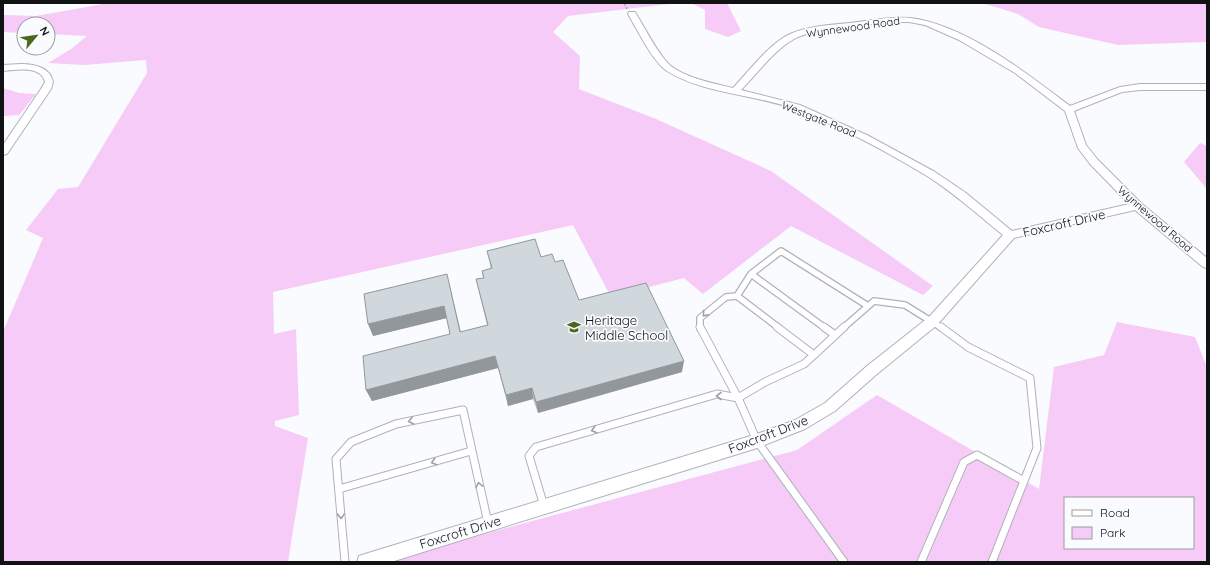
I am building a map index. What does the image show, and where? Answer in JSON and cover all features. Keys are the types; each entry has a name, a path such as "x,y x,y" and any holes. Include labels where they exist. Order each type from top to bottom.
{"street":[{"name":"Westgate Road","path":"632,14 662,62 670,69 695,81 797,107 864,137 930,174 962,196 1010,236"},
{"name":"Wynnewood Road","path":"735,91 778,46 793,36 814,30 892,20 909,20 927,23 994,56 1018,71 1069,110 1081,146 1094,162 1137,206 1207,264"},
{"path":"3,68 26,67 41,70 48,77 49,82 3,152"},
{"path":"1069,110 1120,90 1140,87 1207,87"},
{"name":"Foxcroft Drive","path":"365,562 757,441 800,425 830,407 872,370 933,321 1010,236 1137,206"}],"lane":[{"path":"737,296 752,274 781,251 868,306"},
{"path":"752,274 788,302 835,335"},
{"path":"814,355 737,296 726,297 700,318 700,328 738,398 757,441 844,562"},
{"path":"544,506 530,456 536,447 716,394 738,398 765,382 804,364 874,301 905,305 933,321 968,347 1030,378 1037,448 992,562"},
{"path":"345,562 336,459 351,442 396,424 463,410 488,523"},
{"path":"339,489 471,451"},
{"path":"921,562 964,462 977,455 1024,481"}],"green space":[{"path":"109,3 677,3 568,16 553,32 580,56 579,89 656,119 771,171 933,286 923,295 791,226 703,294 684,278 611,297 573,225 273,292 274,334 296,329 299,415 275,421 275,426 308,438 288,562 3,562 3,332 43,238 26,230 58,189 78,187 147,73 146,60 84,65 48,63 71,49 87,36 56,34 56,16 36,16"},
{"path":"691,3 727,3 741,31 728,37 705,29 705,10"},
{"path":"982,3 1207,3 1207,42 1118,45 1039,27 1018,14"},
{"path":"3,15 36,16 16,16 16,33 3,32"},
{"path":"3,88 19,93 36,94 19,115 3,116"},
{"path":"1200,143 1207,146 1207,189 1184,162"},
{"path":"1117,322 1195,337 1207,367 1207,562 380,562 797,450 877,395 1039,489 1054,367 1104,355"}],"building":[{"name":"Heritage Middle School","path":"535,239 541,257 552,254 555,262 563,260 579,300 646,283 684,361 536,402 532,388 506,395 495,356 366,390 363,356 450,334 444,306 368,324 364,294 447,274 460,332 488,325 476,279 484,278 482,271 492,268 487,251"}],"place":[{"name":"Heritage Middle School","path":"574,327"}]}
